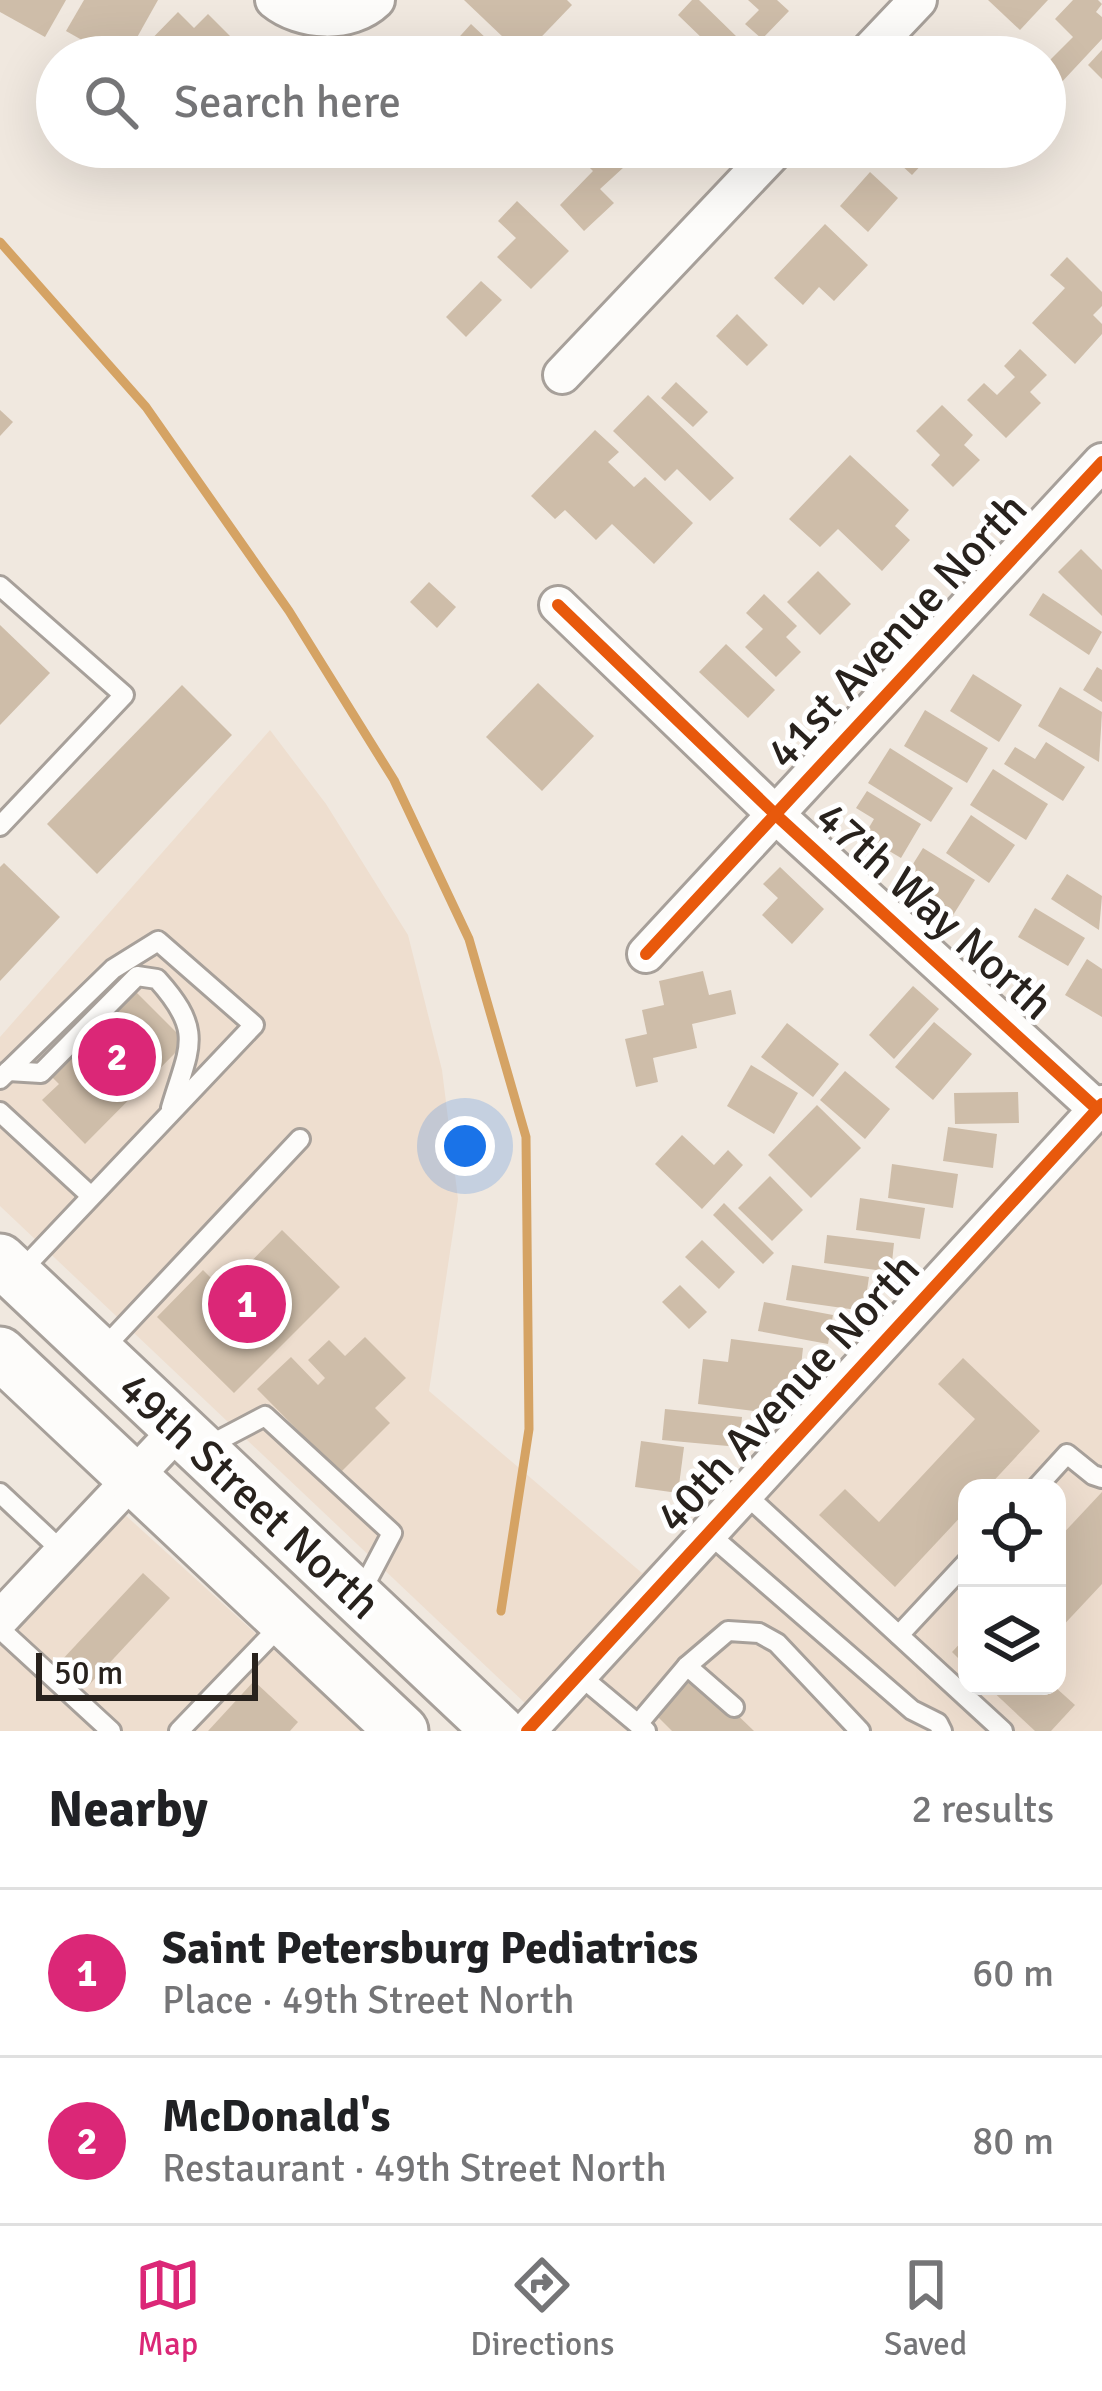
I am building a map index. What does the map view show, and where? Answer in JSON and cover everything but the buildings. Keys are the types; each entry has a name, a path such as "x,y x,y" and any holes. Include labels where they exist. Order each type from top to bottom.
{"main road":[{"name":"49th Street North","path":"8,1268 499,1731"},
{"name":"49th Street North","path":"0,1353 285,1621 381,1719"}],"street":[{"path":"274,0 302,16 335,16 369,7 376,0"},
{"path":"884,36 918,0"},
{"path":"562,375 758,168"},
{"name":"41st Avenue North","path":"646,954 1102,462"},
{"name":"47th Way North","path":"558,605 776,814 1099,1107"},
{"name":"40th Avenue North","path":"526,1731 1099,1107"},
{"path":"0,1619 132,1478 190,1439"}],"lane":[{"path":"0,586 124,695 0,826"},
{"path":"4,1075 113,969 158,941 254,1025 91,1196 8,1268"},
{"path":"4,1075 41,1073 137,976 157,979 186,1018 192,1039 170,1113"},
{"path":"0,1112 91,1196"},
{"path":"99,1354 300,1139"},
{"path":"190,1439 265,1416 392,1533 358,1598"},
{"path":"1044,1479 1067,1454 1102,1478"},
{"path":"0,1493 63,1552"},
{"path":"744,1493 1003,1731"},
{"path":"708,1532 942,1731"},
{"path":"898,1635 958,1572"},
{"path":"179,1731 285,1621"},
{"path":"0,1629 111,1731"},
{"path":"578,1674 642,1727 686,1666 728,1631 759,1633 777,1643 860,1731"},
{"path":"686,1666 734,1707"}],"shaded area":[{"path":"270,730 326,804 408,935 442,1070 458,1199 429,1391 642,1573 703,1513 527,1705 0,1206 0,1037"},
{"path":"1102,1128 1102,1731 552,1729"},
{"path":"123,1513 363,1731 0,1731 0,1644"}],"waterway":[{"path":"0,242 146,407 289,611 394,780 469,939 526,1137 529,1429 501,1611"}],"cycle path":[{"path":"646,954 1102,462"},
{"path":"558,605 776,815 1097,1109"},
{"path":"527,1731 1102,1104"}],"place":[{"name":"McDonald's","path":"117,1057"},
{"name":"Saint Petersburg Pediatrics","path":"247,1304"}]}
